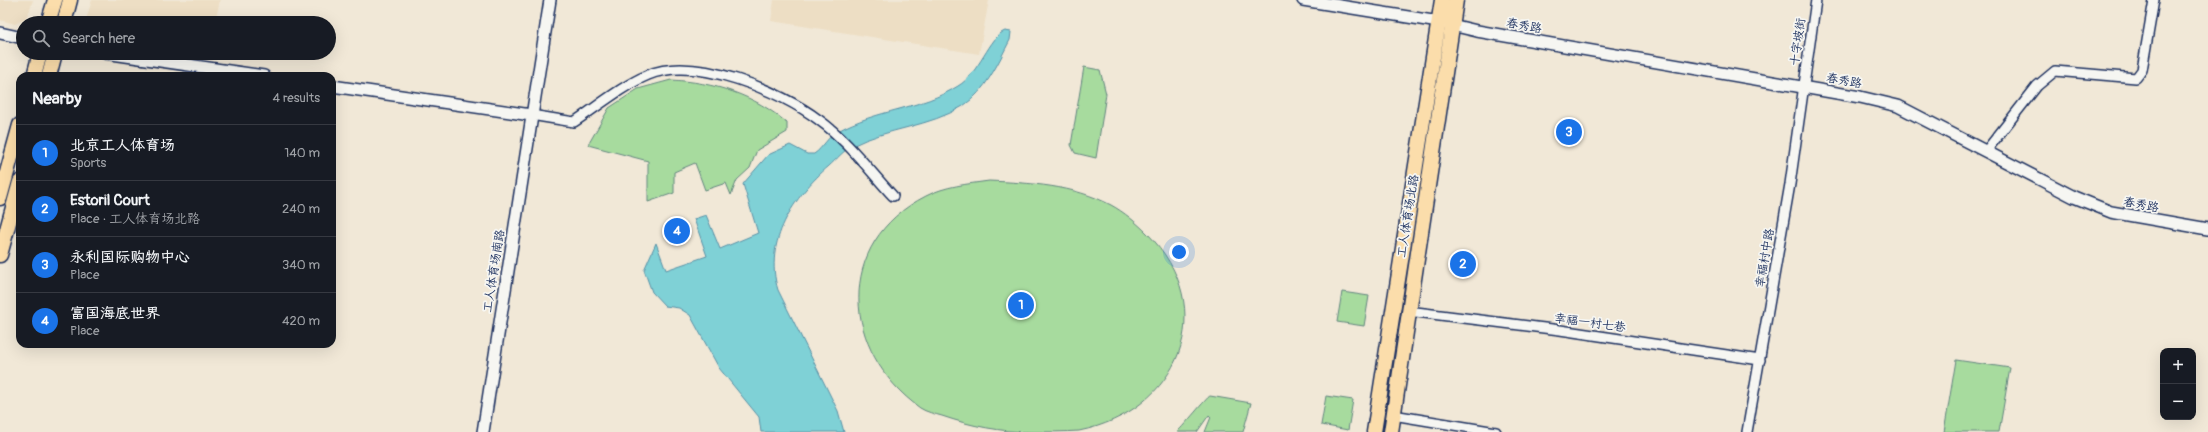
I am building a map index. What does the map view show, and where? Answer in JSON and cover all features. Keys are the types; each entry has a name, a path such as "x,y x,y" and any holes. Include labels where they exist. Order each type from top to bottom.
{"main road":[{"path":"50,16 55,0"},
{"path":"66,16 70,0"},
{"name":"工人体育场北路","path":"1374,432 1442,0"},
{"name":"工人体育场北路","path":"1391,432 1456,0"},
{"path":"35,72 38,60"},
{"path":"50,72 53,60"},
{"path":"0,198 16,140"},
{"path":"0,255 16,197"}],"street":[{"name":"工人体育场南路","path":"483,432 531,114 550,0"},
{"name":"春秀路","path":"1303,0 1439,22 1485,33 1804,87 1860,97 1898,106 2075,198 2111,212 2208,229"},
{"name":"十字坡街","path":"1804,87 1816,0"},
{"path":"1986,151 2037,86 2055,71 2136,78 2142,70 2154,0"},
{"path":"0,33 16,36"},
{"path":"153,60 236,72"},
{"path":"336,87 531,114 574,122 629,85 649,74 669,70 688,70 717,74 757,85 818,119 830,129 893,196"},
{"name":"幸福村中路","path":"1747,432 1790,184 1804,87"},
{"name":"幸福一村七巷","path":"1416,312 1560,330 1760,360"},
{"path":"1393,416 1496,432"}],"shaded area":[{"path":"0,0 33,0 27,16 16,16 16,24 0,20"},
{"path":"92,0 220,0 217,16 87,16"},
{"path":"774,0 989,0 979,54 771,21"}],"green space":[{"path":"1084,67 1100,70 1106,94 1096,158 1075,153 1071,145"},
{"path":"671,80 687,81 718,87 733,92 775,113 787,123 787,132 757,150 750,168 737,180 731,195 726,183 705,190 695,163 674,172 674,193 648,202 648,161 588,145 609,108 638,89"},
{"path":"989,181 1051,186 1097,198 1116,208 1139,225 1170,263 1182,293 1185,324 1179,353 1164,380 1142,402 1114,420 1079,431 1056,432 1009,431 964,423 925,411 920,408 894,385 875,358 863,329 859,299 863,269 875,241 896,216 926,196 965,184"},
{"path":"1342,292 1369,296 1364,326 1337,322"},
{"path":"1956,360 2010,368 1999,432 1944,432"},
{"path":"1210,396 1251,403 1243,432 1205,432 1211,417 1209,415 1197,432 1177,432 1185,424"},
{"path":"1326,396 1353,400 1348,430 1321,425"}],"water":[{"path":"1005,31 1011,32 1010,40 991,76 971,100 963,106 937,119 879,135 852,146 816,178 804,191 794,206 785,221 778,238 774,272 778,290 838,411 844,432 761,432 759,417 719,368 690,315 679,308 665,306 652,292 644,270 656,243 666,270 707,256 694,219 706,215 720,249 758,233 743,184 768,155 790,145 807,154 814,154 834,133 852,124 944,94 958,86 972,73 994,40"}],"place":[{"name":"永利国际购物中心","path":"1569,132"},
{"name":"富国海底世界","path":"677,231"},
{"name":"Estoril Court","path":"1463,264"},
{"name":"北京工人体育场","path":"1021,305"}]}
